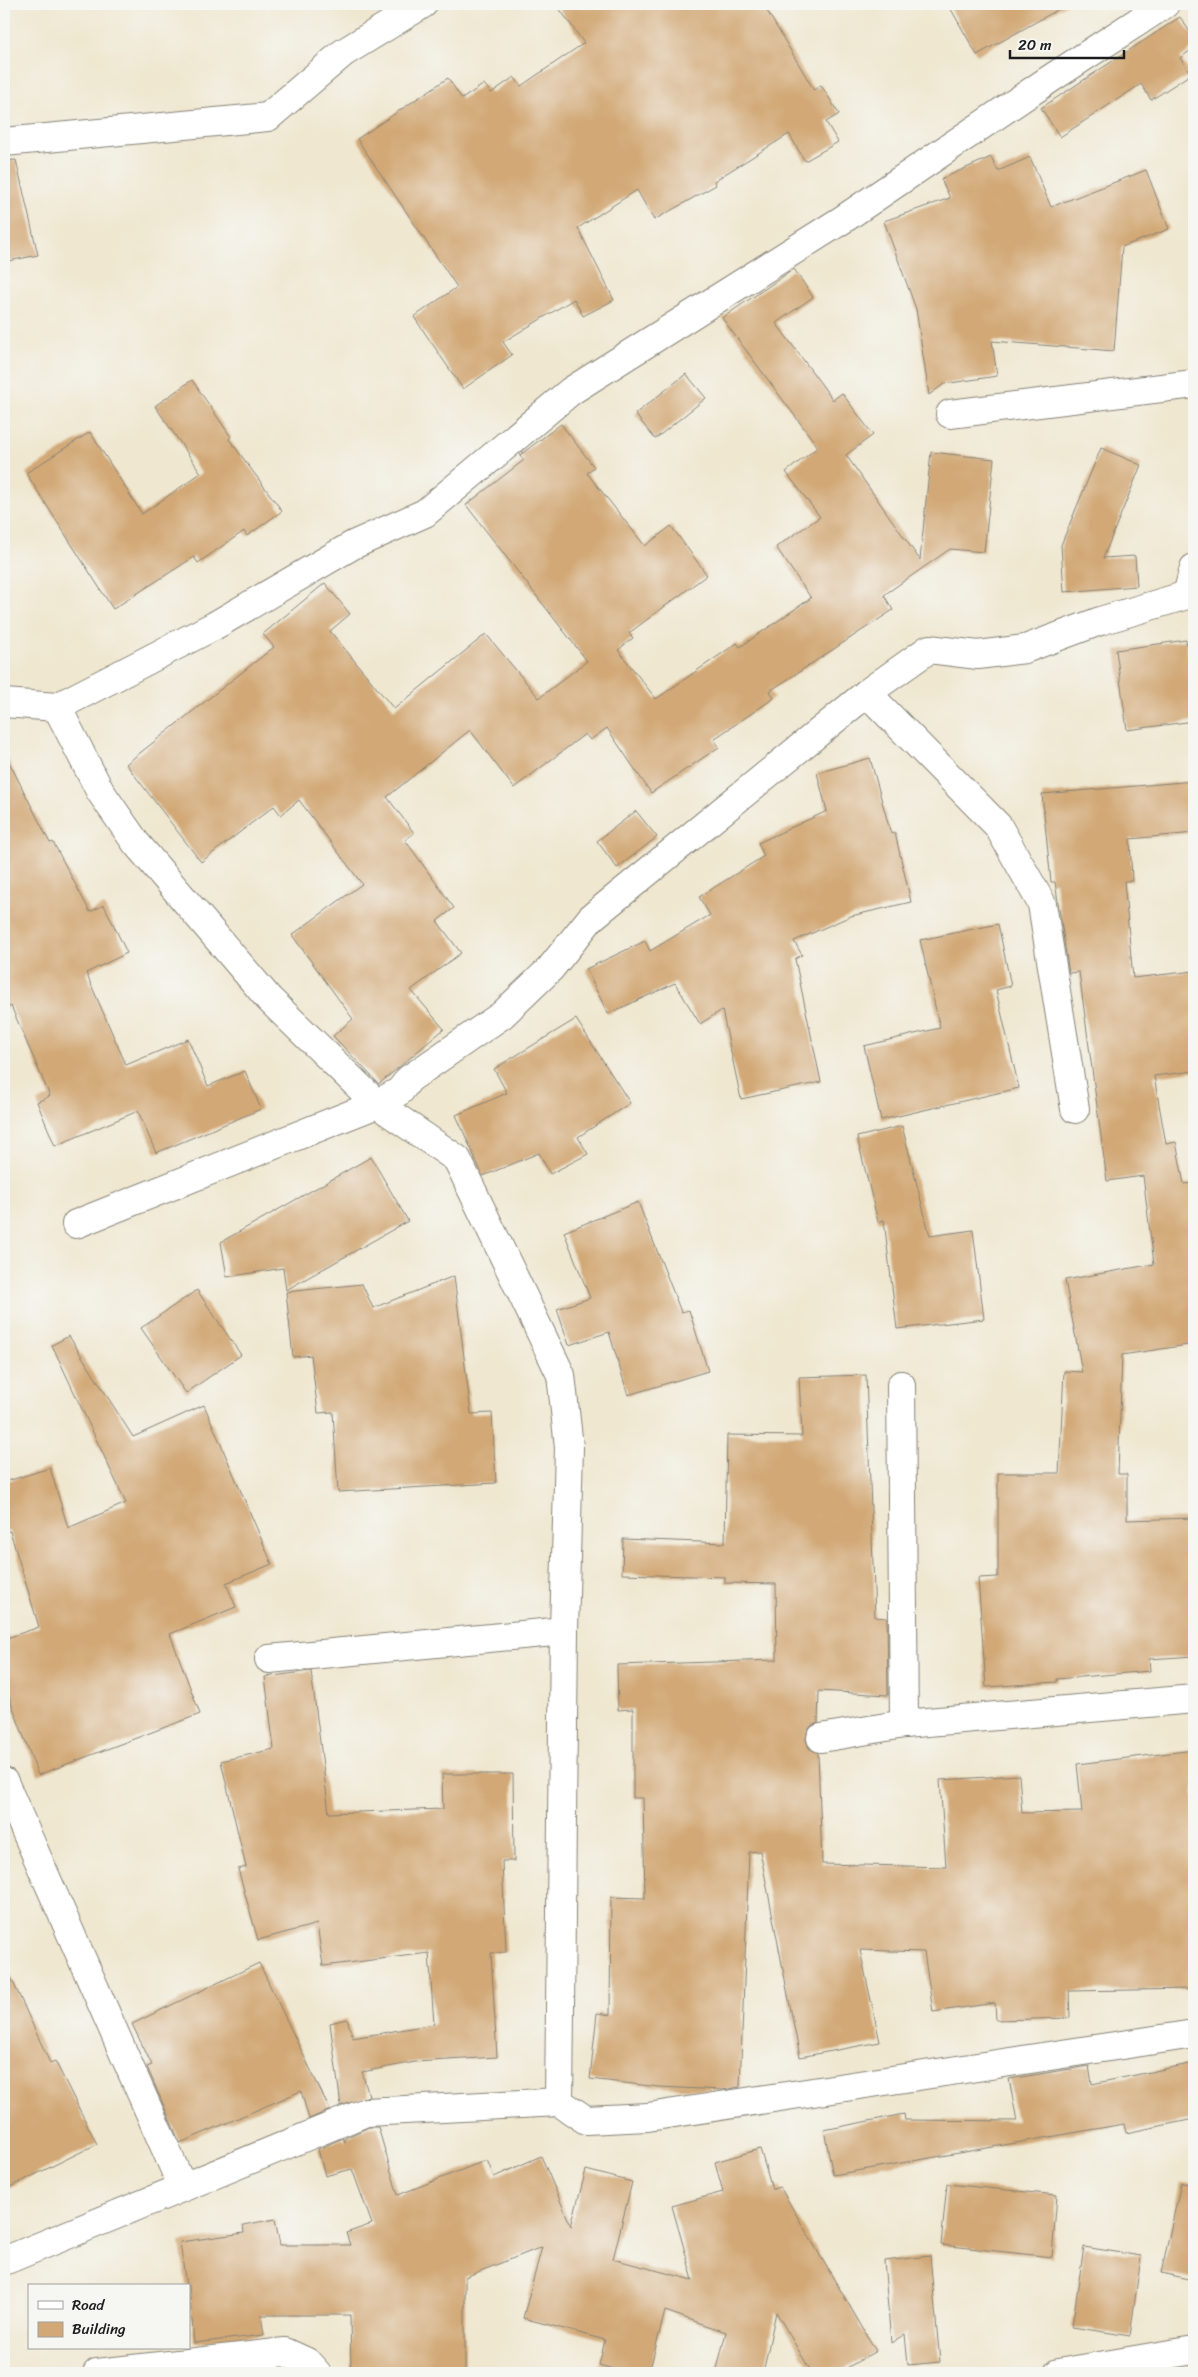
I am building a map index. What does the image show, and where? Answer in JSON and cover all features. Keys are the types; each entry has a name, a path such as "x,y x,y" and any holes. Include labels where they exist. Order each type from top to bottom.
{"street":[{"path":"4,142 268,116 343,53 423,4"},
{"path":"4,703 57,708 214,626 353,545 425,513 571,391 842,220 1050,79 1165,4"},
{"path":"950,414 1194,384"},
{"path":"76,1224 377,1104 400,1091 409,1079 502,1015 550,968 591,918 867,693 929,649 978,654 1024,649 1100,621 1191,595 1194,568"},
{"path":"867,693 998,826 1042,904 1075,1109"},
{"path":"57,708 100,791 136,843 269,999 377,1104 457,1159 561,1375 569,1447 564,1631 559,2102"},
{"path":"902,1384 904,1724"},
{"path":"269,1659 564,1631"},
{"path":"821,1738 904,1724 1194,1699"},
{"path":"4,1782 182,2186"},
{"path":"4,2261 182,2186 366,2112 559,2102 586,2120 648,2117 1194,2034"},
{"path":"1058,2373 1194,2350"},
{"path":"97,2373 285,2352 307,2362 317,2373"}],"building":[{"path":"556,4 763,4 814,90 821,85 839,114 826,122 838,142 805,161 789,134 714,181 716,185 654,220 637,190 578,228 614,300 583,316 574,299 503,342 512,355 463,389 414,317 457,287 357,139 448,78 462,99 484,84 491,93 514,77 521,86 584,43"},
{"path":"948,4 1068,4 977,55"},
{"path":"1180,17 1194,38 1194,48 1180,58 1191,74 1151,100 1141,84 1060,137 1041,108"},
{"path":"991,157 998,171 1030,157 1051,207 1146,170 1169,229 1122,247 1114,351 992,341 997,376 944,384 929,395 916,309 884,221 950,198 941,179"},
{"path":"16,160 38,255 4,262 4,161"},
{"path":"794,269 813,297 776,323 833,400 842,393 873,435 846,455 920,560 931,452 994,459 984,552 950,549 884,595 893,610 770,691 774,698 714,739 719,747 651,793 607,728 590,740 585,734 514,788 470,730 387,797 414,833 405,840 454,908 437,921 461,953 411,990 444,1029 379,1084 333,1036 353,1019 292,935 362,884 299,800 281,815 274,806 201,862 126,764 274,647 263,634 325,583 350,614 330,631 394,709 486,634 539,698 587,661 466,505 524,460 520,455 561,424 594,467 587,473 645,546 671,526 707,575 629,633 633,638 618,650 656,699 737,643 740,647 811,598 776,547 820,517 786,472 818,447 722,318"},
{"path":"686,374 706,398 655,439 635,414"},
{"path":"192,380 231,437 229,439 282,511 247,536 244,531 198,563 194,557 113,609 26,473 90,432 142,514 201,473 155,406"},
{"path":"1101,448 1141,465 1103,558 1135,556 1137,586 1064,592 1061,545"},
{"path":"1186,640 1194,699 1194,721 1127,730 1116,650"},
{"path":"4,752 50,843 53,842 90,912 104,905 127,953 86,973 126,1065 188,1039 208,1086 245,1071 261,1109 156,1153 138,1111 55,1146 37,1102 50,1096 11,1006 4,1010"},
{"path":"870,758 891,834 895,833 911,902 851,916 794,941 802,955 795,959 821,1082 741,1099 722,1010 700,1024 675,983 608,1014 586,969 645,941 650,951 710,915 699,897 764,856 758,843 827,811 817,773"},
{"path":"1194,781 1194,833 1130,839 1132,881 1124,881 1133,978 1194,971 1194,1071 1154,1076 1166,1144 1176,1142 1184,1184 1194,1183 1194,1344 1122,1355 1118,1474 1127,1474 1127,1520 1194,1518 1194,1656 1149,1659 1150,1671 1057,1679 1057,1682 986,1687 978,1578 998,1577 998,1473 1059,1473 1064,1371 1082,1372 1065,1280 1154,1264 1143,1176 1107,1181 1079,972 1069,973 1055,882 1051,882 1042,794"},
{"path":"636,811 657,837 617,868 597,841"},
{"path":"998,924 1011,986 996,990 1019,1088 881,1120 864,1046 940,1028 920,940"},
{"path":"576,1019 630,1103 578,1137 588,1154 550,1174 539,1153 483,1176 456,1115 507,1093 494,1069"},
{"path":"902,1126 930,1236 973,1230 984,1319 897,1329 884,1220 878,1222 857,1137"},
{"path":"371,1157 408,1221 286,1290 283,1268 227,1277 221,1242"},
{"path":"638,1202 681,1312 689,1310 708,1371 628,1395 609,1332 569,1345 557,1309 590,1298 564,1232"},
{"path":"454,1276 471,1414 492,1413 496,1483 338,1492 333,1412 318,1413 311,1355 293,1357 286,1292 362,1284 373,1308"},
{"path":"197,1290 241,1355 186,1393 141,1328"},
{"path":"69,1336 133,1437 204,1405 272,1564 226,1583 236,1607 170,1634 200,1714 38,1775 4,1683 4,1639 39,1627 10,1531 4,1532 4,1482 50,1468 68,1528 126,1503 52,1345"},
{"path":"866,1375 875,1617 887,1618 888,1695 819,1691 818,1723 811,1726 807,1732 806,1740 809,1748 818,1753 822,1864 946,1867 940,1780 1019,1775 1022,1813 1082,1812 1077,1764 1194,1750 1194,1989 1069,1991 1070,2018 996,2020 995,2003 933,2012 924,1952 860,1950 880,2042 800,2057 760,1851 749,1852 740,2087 723,2090 659,2087 590,2079 597,2013 610,2015 611,1897 645,1898 643,1798 633,1798 633,1709 618,1710 617,1665 777,1660 776,1584 725,1583 725,1577 622,1574 623,1539 725,1543 727,1435 802,1436 799,1377"},
{"path":"311,1671 329,1813 443,1809 442,1774 513,1774 514,1861 502,1861 506,1952 491,1953 497,2057 415,2062 362,2072 369,2096 341,2106 330,2023 347,2019 353,2038 434,2024 429,1953 323,1966 317,1924 258,1940 238,1869 246,1867 221,1761 274,1749 265,1677"},
{"path":"4,1962 50,2063 55,2061 97,2144 4,2190"},
{"path":"259,1963 330,2110 309,2119 301,2091 180,2143 147,2067 152,2065 132,2024"},
{"path":"1194,2063 1194,2119 1126,2133 1124,2124 833,2175 824,2130 904,2114 905,2120 1017,2121 1009,2079 1089,2066 1092,2084"},
{"path":"369,2127 378,2127 398,2195 487,2160 494,2177 541,2156 571,2226 586,2170 632,2182 613,2259 693,2280 672,2206 723,2192 715,2162 760,2149 772,2189 780,2187 876,2351 838,2373 812,2373 776,2312 763,2373 716,2373 726,2332 665,2311 649,2373 627,2373 599,2365 605,2340 523,2318 542,2247 465,2277 465,2373 351,2373 350,2315 261,2315 264,2335 194,2343 190,2284 186,2284 180,2242 244,2233 243,2225 275,2219 280,2245 350,2245 346,2233 372,2224 352,2169 325,2176 318,2149 343,2138 345,2142 345,2138"},
{"path":"1181,2183 1194,2184 1194,2280 1161,2273"},
{"path":"947,2184 1057,2195 1052,2257 941,2245"},
{"path":"1084,2247 1141,2256 1130,2336 1072,2327"},
{"path":"930,2256 940,2362 908,2365 905,2334 891,2343 884,2261"}]}
